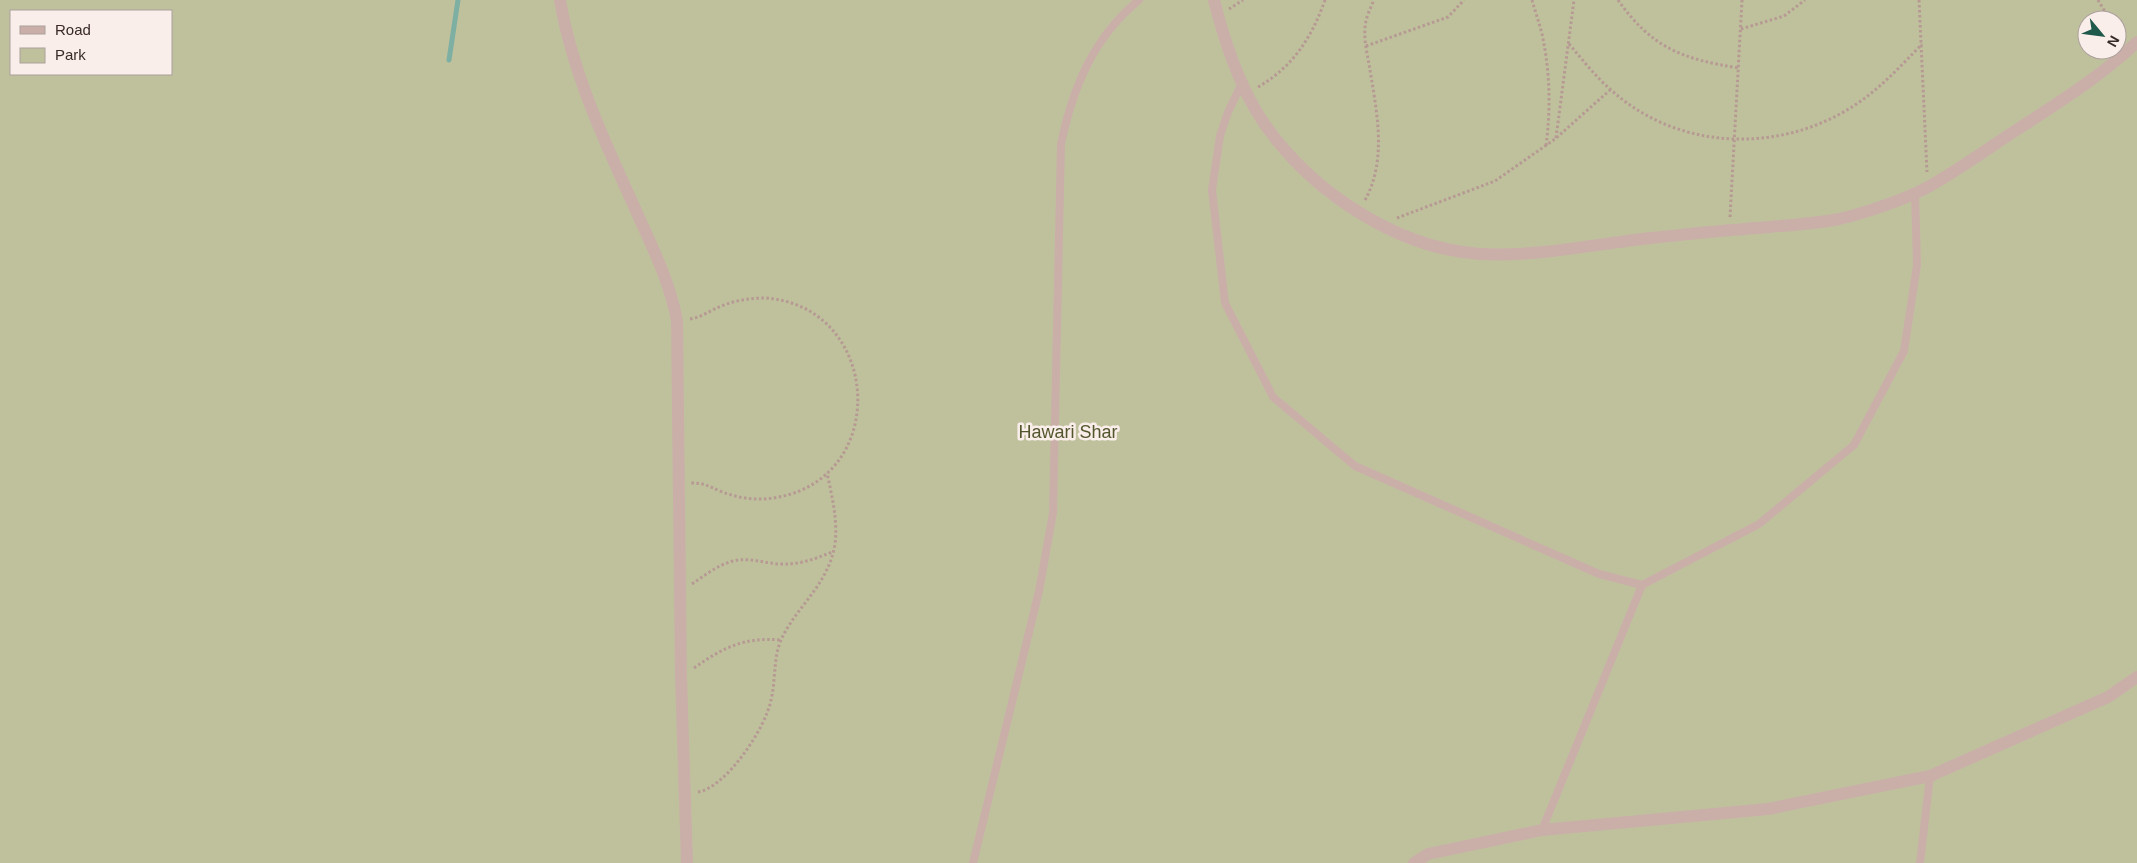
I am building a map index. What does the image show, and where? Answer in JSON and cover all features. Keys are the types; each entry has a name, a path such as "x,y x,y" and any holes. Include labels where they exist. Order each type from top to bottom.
{"street":[{"path":"560,0 570,49 580,80 659,261 672,294 677,320 681,677 687,863"},
{"path":"1214,0 1244,88 1267,127 1292,158 1338,198 1380,224 1430,245 1462,252 1498,254 1537,252 1838,219 1928,187 2091,79 2137,42"},
{"path":"1414,863 1428,854 1542,830 1768,809 1930,776 2108,697 2137,677"}],"lane":[{"path":"973,863 1039,591 1052,513 1061,144 1068,110 1092,54 1108,32 1139,0"},
{"path":"1244,88 1228,112 1220,136 1212,190 1225,303 1273,397 1355,466 1599,574 1642,585"},
{"path":"1542,830 1642,585 1759,524 1854,445 1904,351 1917,265 1915,193"},
{"path":"1920,863 1930,776"}],"path":[{"path":"1244,88 1266,82 1294,58 1307,40 1325,0"},
{"path":"1358,211 1373,182 1378,154 1377,122 1366,46 1366,22 1374,0"},
{"path":"1366,46 1448,18 1464,0"},
{"path":"1532,0 1542,35 1549,82 1549,120 1546,146"},
{"path":"1555,139 1574,0"},
{"path":"1618,0 1632,20 1664,45 1684,56 1705,63 1739,68"},
{"path":"1729,230 1742,0"},
{"path":"1741,29 1784,16 1805,0"},
{"path":"1919,0 1928,187"},
{"path":"1569,44 1610,90 1641,111 1670,126 1694,134 1734,140 1754,140 1780,136 1825,122 1848,110 1870,94 1922,44"},
{"path":"1380,224 1480,188 1511,171 1555,139 1610,90"},
{"path":"677,320 700,318 725,305 738,301 765,298 779,300 799,307 817,317 841,341 856,373 859,400 855,428 839,458 810,485 796,492 765,499 733,496 704,482 680,483"},
{"path":"685,794 708,790 735,764 752,744 764,721 772,700 776,662 781,640 793,620 817,589 829,567 833,552 835,516 826,472"},
{"path":"680,592 716,568 733,561 748,560 777,564 799,563 833,552"},
{"path":"681,677 712,655 734,644 752,640 781,640"}],"green space":[{"name":"Hawari Shar","path":"0,0 2137,0 2137,863 0,863"}],"waterway":[{"path":"449,60 458,0"}]}
